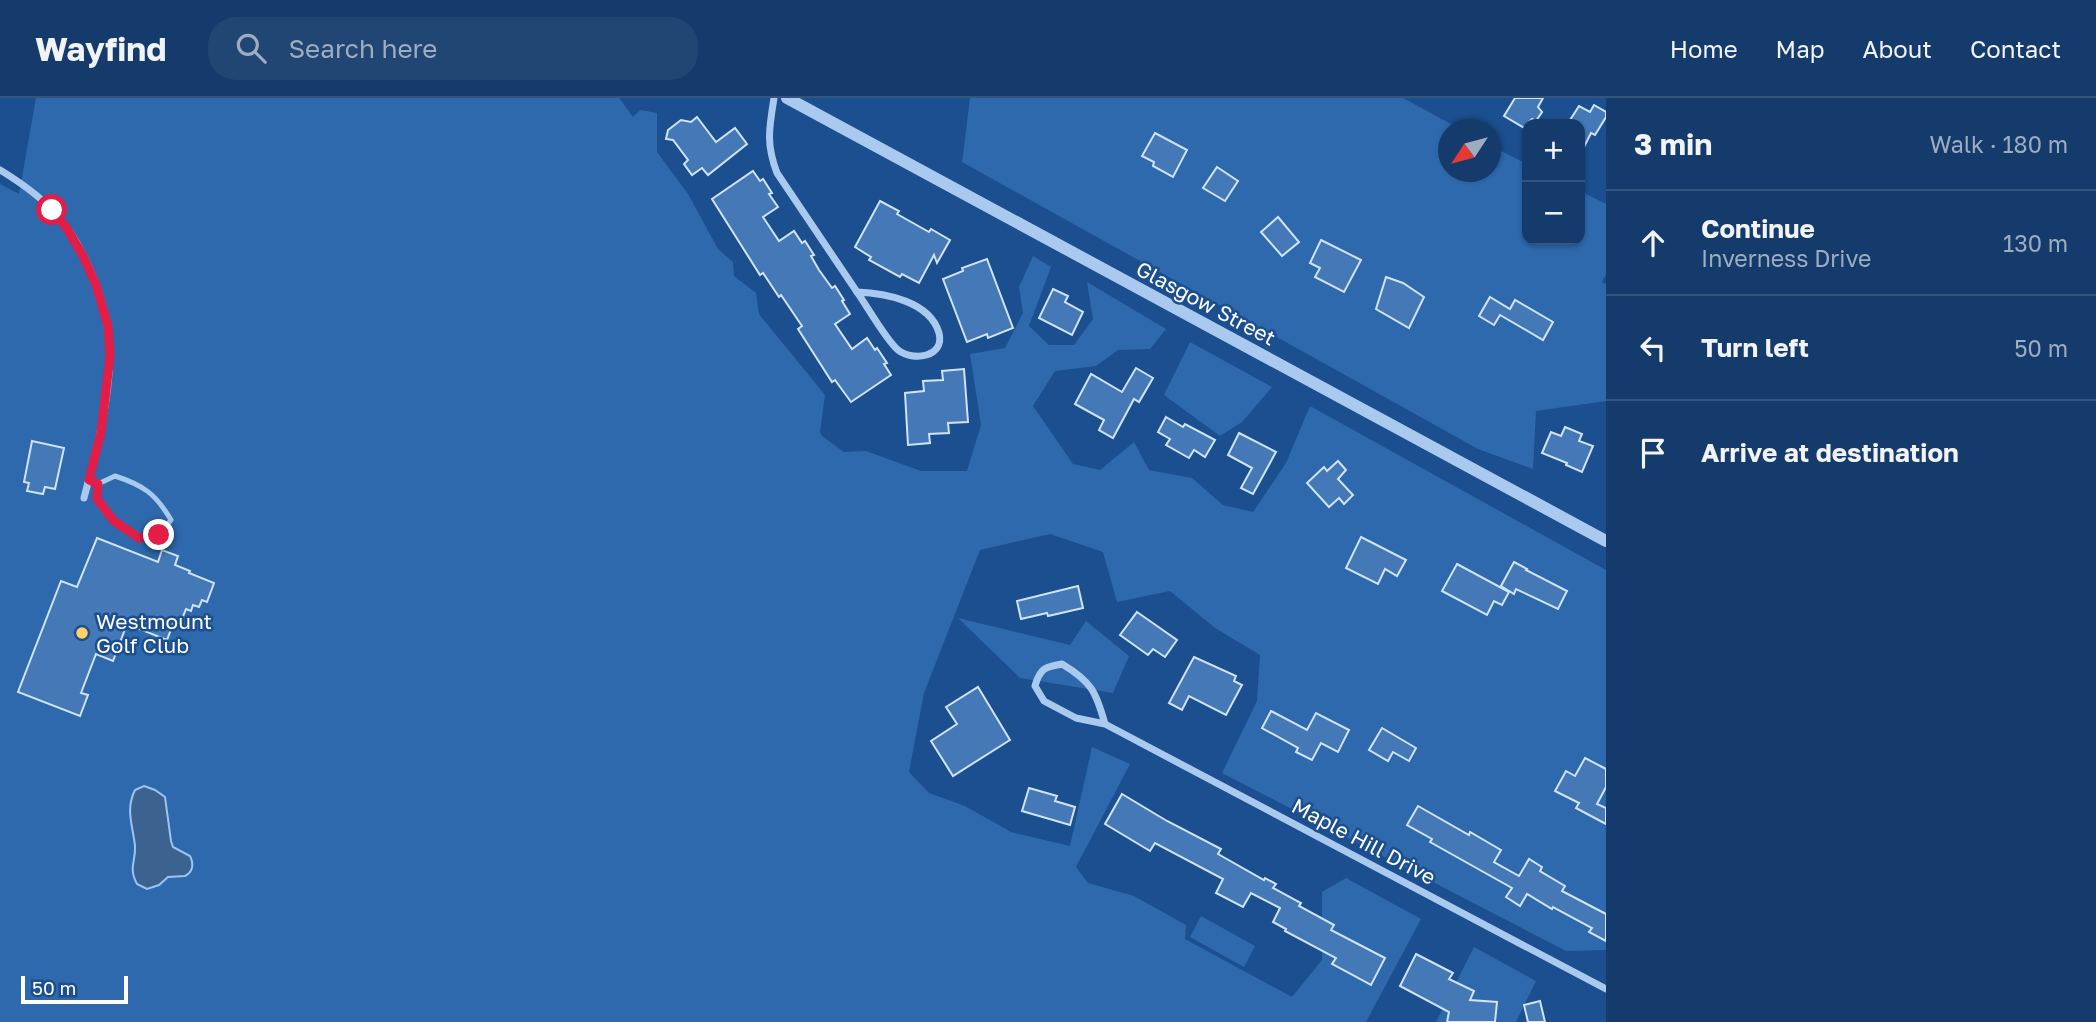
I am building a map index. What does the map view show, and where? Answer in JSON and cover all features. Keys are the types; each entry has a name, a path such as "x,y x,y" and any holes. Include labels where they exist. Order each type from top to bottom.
{"street":[{"path":"774,98 769,142 777,173 857,292 896,349 916,358 928,355 936,348 940,340 939,332 932,320 910,302 881,293 857,292"},
{"name":"Glasgow Street","path":"787,98 1606,541"},
{"path":"0,170 39,198 66,227 96,285 108,326 110,356 101,432 84,498"},
{"name":"Maple Hill Drive","path":"1105,724 1096,693 1079,674 1062,664 1047,667 1038,675 1035,686 1044,701 1076,718 1105,724 1606,989"}],"lane":[{"path":"115,475 139,484 161,503 171,520 159,535 139,538 114,521 97,499 98,484 115,475"},
{"path":"89,480 98,484"}],"shaded area":[{"path":"36,98 619,98 633,117 640,110 657,113 657,152 688,194 718,249 733,262 734,276 756,293 759,314 825,395 820,432 822,436 844,452 866,451 921,471 967,471 981,425 970,354 1005,348 1023,313 1019,287 1033,256 1051,267 1029,326 1049,345 1074,345 1093,319 1087,282 1166,329 1150,349 1118,350 1096,366 1055,371 1033,406 1073,464 1100,470 1134,442 1149,470 1192,478 1223,505 1253,512 1286,463 1310,406 1606,570 1606,950 1566,951 1222,773 1257,701 1260,655 1215,628 1170,591 1117,602 1103,552 1050,534 980,550 924,693 909,772 929,793 965,806 1011,832 1070,846 1092,747 1130,764 1076,867 1088,883 1134,896 1186,925 1185,939 1292,997 1322,960 1322,892 1346,878 1421,919 1366,1022 0,1022 0,184 19,194"},
{"path":"970,98 1403,98 1442,119 1438,119 1438,182 1501,182 1501,151 1522,162 1522,245 1585,245 1585,194 1606,204 1606,274 1602,282 1606,284 1606,401 1536,411 1533,469 1478,449 962,162"},
{"path":"1190,342 1272,387 1242,422 1220,436 1164,395"},
{"path":"958,618 1070,645 1086,621 1129,656 1113,693 1020,678"},
{"path":"144,786 165,797 173,847 190,856 192,865 185,876 168,877 159,885 147,889 137,884 133,873 135,846 130,818 130,804 135,790"},
{"path":"1201,916 1255,946 1244,967 1190,937"},
{"path":"1474,947 1536,981 1516,1022 1436,1022"}],"building":[{"path":"1515,98 1543,98 1538,107 1542,112 1537,119 1522,119 1522,127 1504,116"},
{"path":"1594,105 1606,112 1606,117 1595,135 1591,133 1585,145 1585,119 1571,119 1579,106 1590,112"},
{"path":"697,117 716,142 735,128 747,144 708,175 702,168 692,175 684,164 688,160 673,140 666,139 668,130 681,120 691,122"},
{"path":"1155,133 1187,150 1173,177 1153,166 1154,162 1142,156"},
{"path":"1217,167 1238,181 1225,201 1203,188"},
{"path":"753,171 760,181 763,179 778,207 763,217 779,241 794,231 802,243 805,241 819,270 844,300 842,301 850,314 835,324 852,349 867,338 887,363 884,364 891,375 851,402 835,380 832,382 798,329 802,326 763,273 760,275 712,199"},
{"path":"880,201 929,232 931,229 950,240 937,263 934,255 919,283 902,274 900,277 869,260 871,257 855,247"},
{"path":"1278,217 1299,242 1282,256 1261,232"},
{"path":"1321,240 1361,260 1344,292 1315,277 1320,268 1310,263"},
{"path":"987,259 1013,328 988,338 987,334 967,342 943,279 963,271 962,268"},
{"path":"1386,277 1403,283 1424,297 1409,328 1376,309"},
{"path":"1053,289 1068,296 1065,302 1083,312 1072,335 1039,318"},
{"path":"1490,297 1510,309 1515,300 1553,322 1543,340 1500,315 1494,325 1479,316"},
{"path":"1136,368 1153,378 1139,402 1134,399 1113,438 1099,430 1104,420 1075,404 1091,374 1122,392"},
{"path":"964,369 968,422 948,423 949,433 929,434 930,443 908,445 905,393 924,391 923,381 943,380 942,371"},
{"path":"1166,417 1215,440 1205,457 1194,450 1189,458 1166,445 1170,439 1158,432"},
{"path":"1565,427 1582,434 1579,441 1593,446 1582,472 1542,453 1551,432 1561,436"},
{"path":"1239,433 1276,452 1253,494 1241,488 1252,468 1228,455"},
{"path":"32,441 64,448 55,489 45,487 43,494 27,491 29,483 24,482"},
{"path":"1338,461 1346,470 1338,479 1353,495 1344,504 1339,498 1329,507 1307,483 1324,467 1327,471"},
{"path":"1361,537 1406,560 1397,576 1385,569 1378,584 1346,568"},
{"name":"Westmount Golf Club","path":"97,538 158,562 162,550 178,556 175,565 214,583 207,602 202,600 199,607 193,605 191,611 186,609 179,626 173,624 167,640 127,624 113,661 96,654 81,693 88,695 80,716 18,692 61,581 77,587"},
{"path":"1514,562 1567,591 1558,609 1516,589 1514,594 1501,586"},
{"path":"1457,564 1509,592 1502,605 1494,601 1487,615 1442,591"},
{"path":"1078,586 1083,608 1021,619 1017,601"},
{"path":"1137,612 1177,640 1165,657 1153,649 1148,655 1120,635"},
{"path":"1194,657 1236,676 1234,681 1242,685 1226,715 1189,696 1182,710 1169,703"},
{"path":"978,687 1010,740 953,776 931,741 957,724 946,707"},
{"path":"1271,711 1307,730 1316,713 1349,730 1338,752 1321,743 1312,760 1296,752 1298,748 1262,728"},
{"path":"1382,728 1416,748 1409,761 1393,752 1388,761 1369,750"},
{"path":"1585,758 1606,769 1606,787 1597,804 1606,808 1606,824 1576,808 1579,803 1555,791 1566,771 1575,776"},
{"path":"1029,788 1057,796 1055,801 1075,807 1070,825 1022,811"},
{"path":"1122,794 1221,849 1218,854 1276,884 1273,888 1334,925 1331,930 1385,958 1371,985 1332,964 1336,958 1273,922 1280,908 1251,893 1243,907 1216,893 1223,879 1155,843 1150,851 1105,824"},
{"path":"1418,806 1501,850 1494,862 1519,876 1529,859 1542,867 1540,871 1565,886 1562,891 1606,914 1606,941 1589,932 1592,928 1527,894 1520,906 1506,897 1512,888 1430,842 1432,839 1407,825"},
{"path":"1416,954 1453,973 1449,979 1474,991 1470,1000 1497,1002 1495,1022 1447,1022 1449,1012 1400,986"},
{"path":"1540,1001 1545,1022 1528,1022 1524,1005"}],"place":[{"name":"Westmount Golf Club","path":"82,633"}],"route":[{"path":"52,210 66,227 83,256 96,285 108,326 110,356 101,432 89,480 98,484 97,499 114,521 139,538 159,535"}]}
